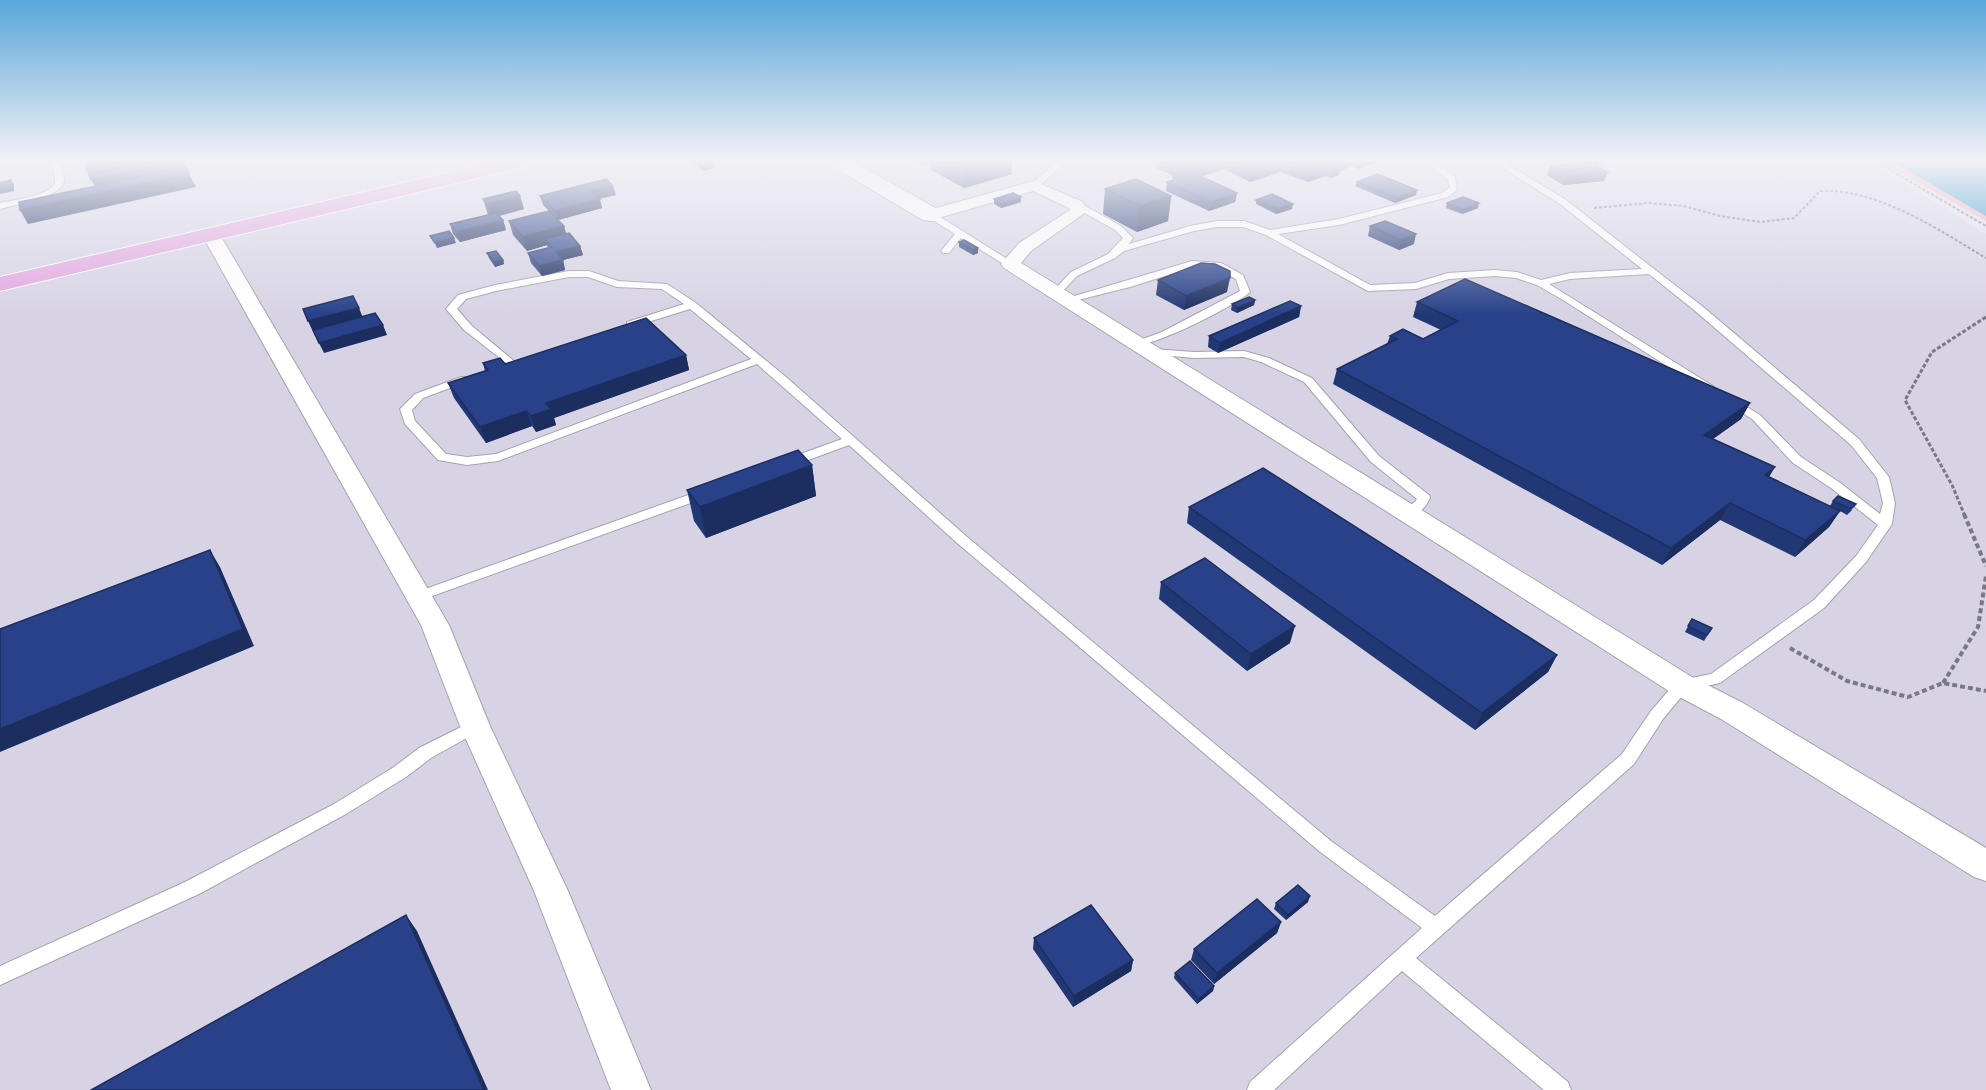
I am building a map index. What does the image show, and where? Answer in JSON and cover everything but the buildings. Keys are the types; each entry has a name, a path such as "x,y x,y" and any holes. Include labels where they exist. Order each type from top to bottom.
{"highway":[{"path":"1,287 306,212"}],"street":[{"path":"926,212 931,215 942,212"},
{"path":"1078,212 1025,247 1010,264 1682,685 1732,711 1986,866"},
{"path":"211,234 435,625 475,726 551,891 631,1090"}],"lane":[{"path":"1089,212 1118,228 1128,238 1124,248"},
{"path":"1269,233 1339,222 1379,212"},
{"path":"1258,1090 1436,927 1628,759 1657,715 1682,685 1715,679 1819,604 1861,560 1885,524 1888,503 1883,477 1855,442 1651,270 1577,212"},
{"path":"931,215 1010,264"},
{"path":"1062,296 1072,275 1124,248 1217,224 1244,224 1269,233 1368,288 1416,286 1448,276 1495,273 1517,275 1540,283 1756,417 1797,460 1885,524"},
{"path":"946,251 960,233"},
{"path":"1062,296 1127,285 1192,264 1218,265 1240,277 1245,292 1166,334 1145,348"},
{"path":"1540,283 1570,276 1651,270"},
{"path":"510,363 468,328 451,309 462,297 495,288 559,276 588,274 617,284 664,286 692,305 758,360 961,539 1325,846 1436,927"},
{"path":"624,327 692,305"},
{"path":"1145,348 1244,354 1265,360 1308,380 1375,459 1424,498 1420,506 1407,513"},
{"path":"480,374 419,396 406,409 410,422 442,457 467,461 498,458 758,360"},
{"path":"771,469 849,441"},
{"path":"419,596 715,489"},
{"path":"0,976 192,888 340,809 400,772 425,753 475,726"},
{"path":"1403,958 1560,1090"}],"path":[{"path":"1705,212 1760,222 1794,218 1800,212"},
{"path":"1908,212 1986,258"},
{"path":"1962,212 1986,226"},
{"path":"1986,317 1932,352 1905,400 1952,485 1986,566"},
{"path":"1943,683 1978,627 1986,576"},
{"path":"1774,638 1847,681 1908,697 1943,683 1986,691"}],"shaded area":[{"path":"0,212 1950,212 1986,234 1986,1090 0,1090"},
{"path":"1970,212 1986,212 1986,221"}]}
